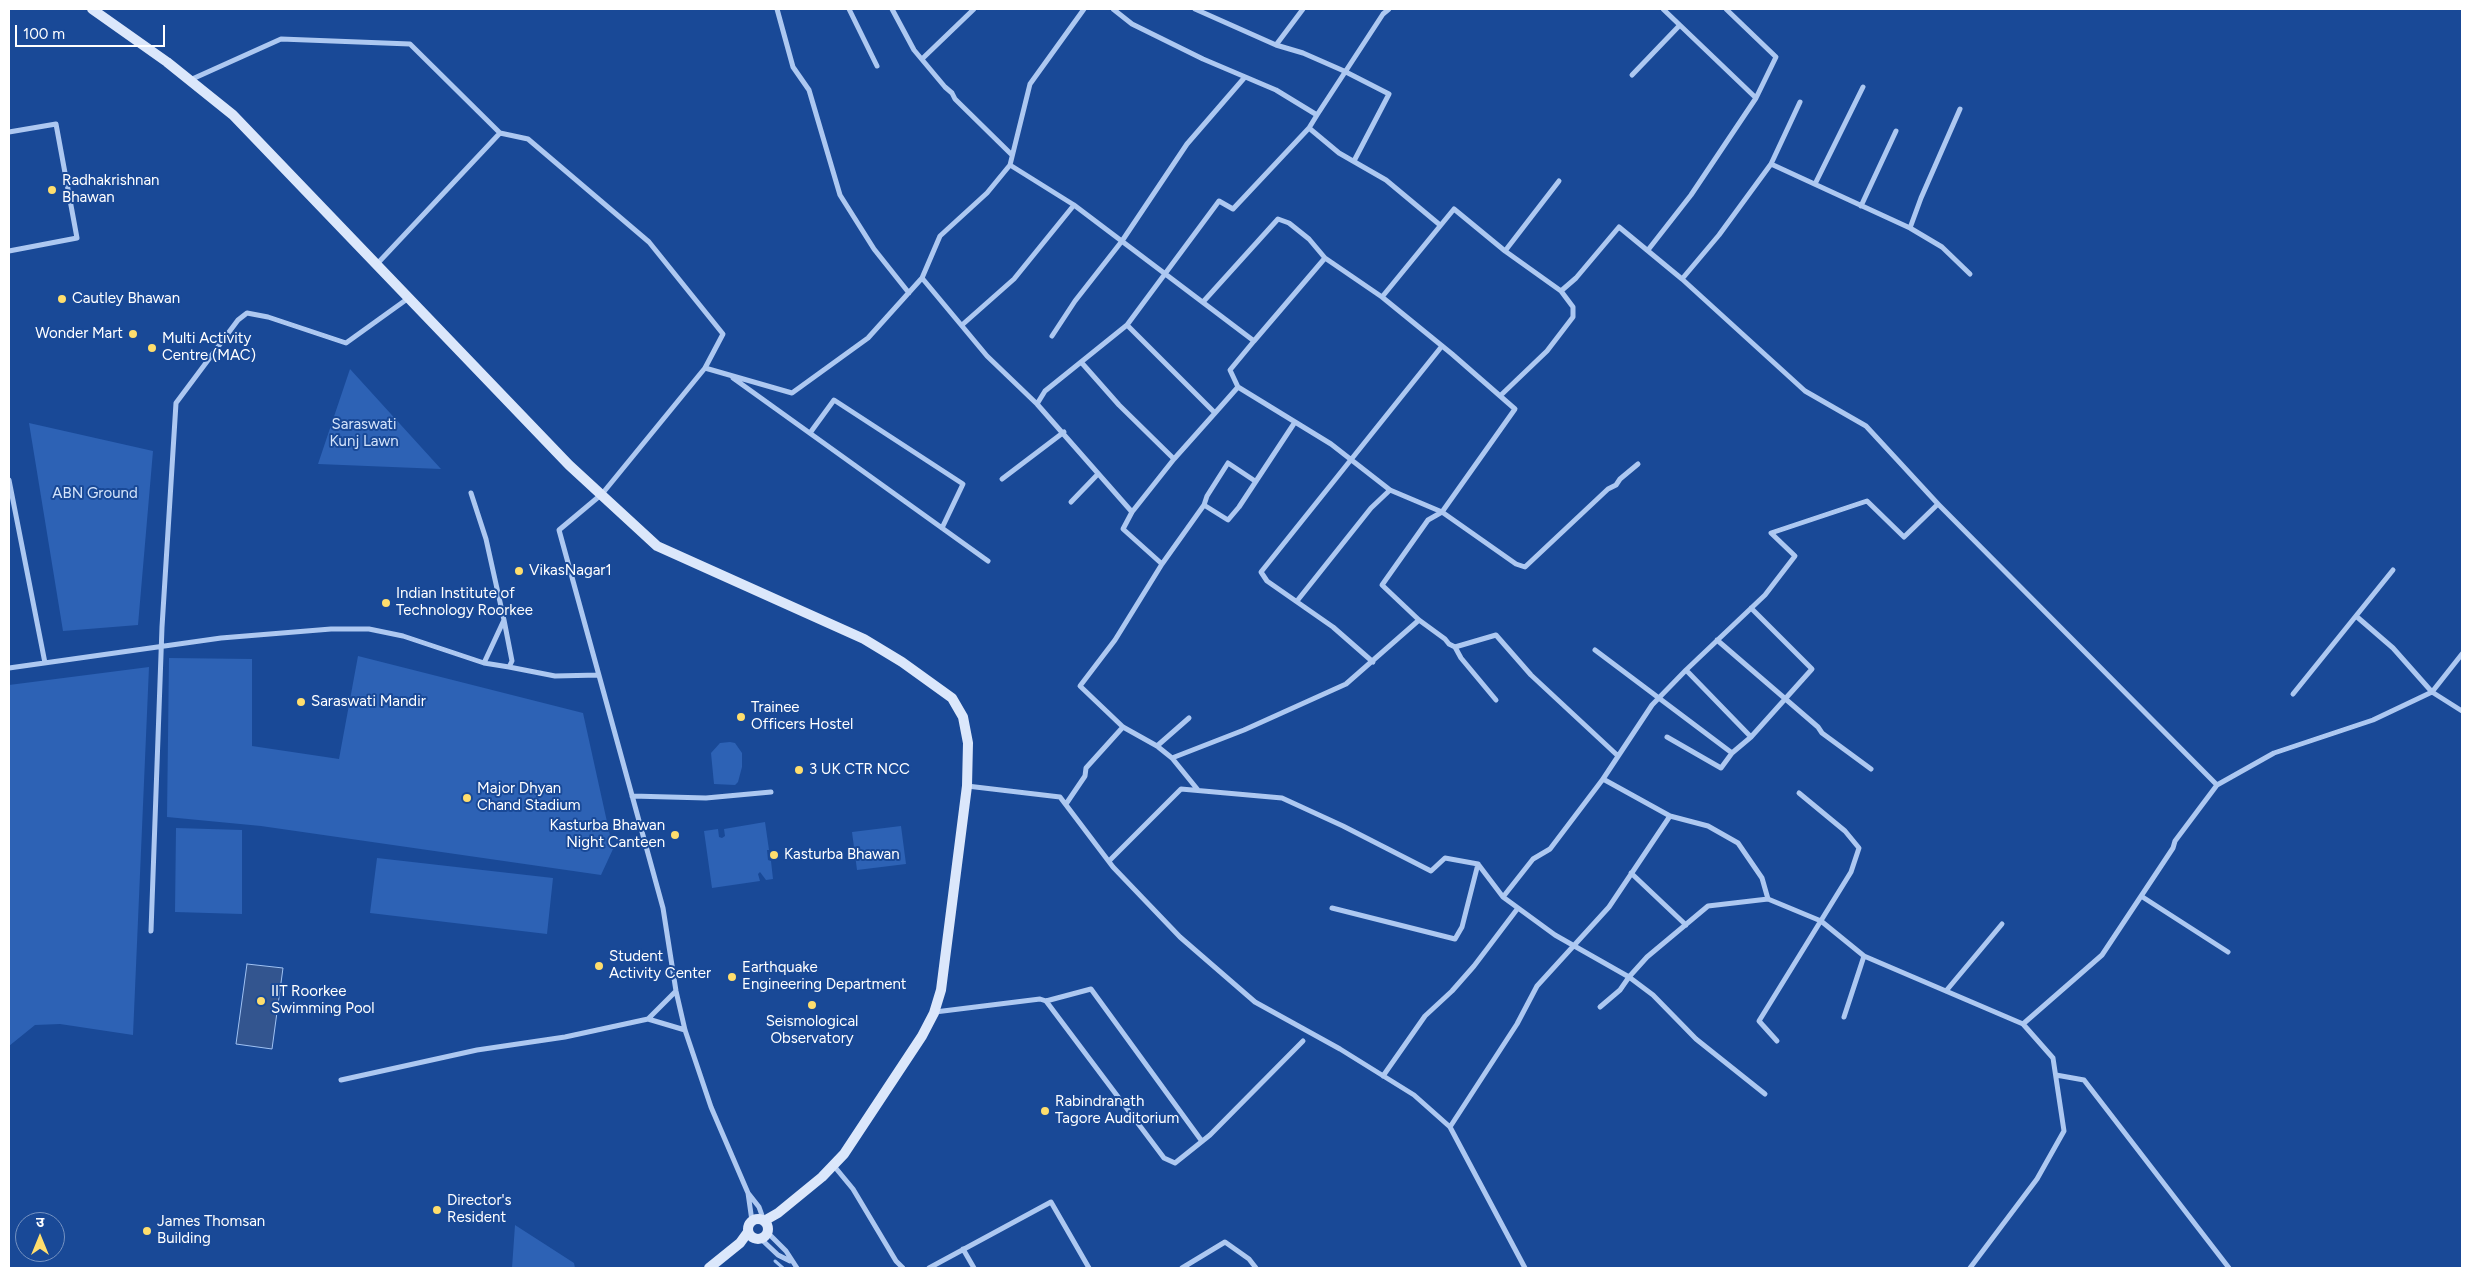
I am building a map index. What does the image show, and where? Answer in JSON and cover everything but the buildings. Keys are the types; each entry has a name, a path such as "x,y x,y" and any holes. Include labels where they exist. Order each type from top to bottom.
{"street":[{"path":"92,9 190,80 233,115 410,297 569,465 657,546 864,639 902,662 952,698 963,717 968,743 967,786 941,990 934,1012 922,1036 834,1166 778,1213 761,1232 740,1243 709,1268"},
{"path":"777,9 793,66 809,90 840,195 874,249 909,293"},
{"path":"849,9 877,66"},
{"path":"892,9 922,58 955,99 1012,155"},
{"path":"922,58 974,9"},
{"path":"705,368 792,393 868,338 922,278 940,236 987,193 1010,164 1030,84 1084,9"},
{"path":"1113,9 1132,24 1203,59 1276,90 1317,114"},
{"path":"1195,9 1276,45 1303,53 1389,94 1354,161"},
{"path":"1276,45 1303,9"},
{"path":"1037,404 1045,391 1127,326 1219,201 1233,209 1310,128 1344,71 1383,14 1389,9"},
{"path":"1663,9 1756,98"},
{"path":"1648,250 1691,195 1756,98 1776,56 1726,9"},
{"path":"1632,75 1680,26"},
{"path":"190,80 281,38 410,44 500,133 528,138 649,242 723,334 705,368 602,494 559,530 663,908 676,991 685,1030 711,1107 748,1193 752,1221 748,1226 761,1232 786,1251 790,1261"},
{"path":"1052,336 1075,301 1122,241 1187,144 1245,76"},
{"path":"1815,184 1863,87"},
{"path":"1682,279 1719,235 1771,164 1800,102"},
{"path":"1910,228 1920,198 1960,109"},
{"path":"9,132 56,124 77,238 9,252"},
{"path":"1310,128 1339,153 1386,180 1440,225"},
{"path":"1861,206 1896,131"},
{"path":"377,264 500,133"},
{"path":"1010,164 1074,205 1254,341"},
{"path":"1771,164 1910,228 1942,247 1970,274"},
{"path":"1505,251 1559,181"},
{"path":"962,325 1014,279 1074,205"},
{"path":"1382,297 1454,209 1505,251 1561,291 1573,307 1573,317 1547,351 1500,396"},
{"path":"1203,302 1278,219 1289,223 1309,239 1325,258 1382,297 1515,409 1442,512 1428,520 1382,585 1419,620 1455,647 1477,679 1496,700"},
{"path":"1561,291 1576,278 1619,227 1682,279 1805,391 1866,426 1938,504 2217,785"},
{"path":"1325,258 1230,370 1238,387 1353,460 1390,490 1442,512 1516,564 1524,567 1608,488 1616,485 1620,479 1638,464"},
{"path":"922,278 988,356 1064,432 1132,512"},
{"path":"151,932 162,646 176,403 238,320 247,313 268,317 346,343 410,297"},
{"path":"1127,326 1215,413"},
{"path":"1372,662 1333,626 1267,581 1261,572 1353,460 1442,346"},
{"path":"1081,362 1119,406 1174,459"},
{"path":"729,374 988,561"},
{"path":"1162,564 1123,529 1132,512 1174,459 1238,387"},
{"path":"810,433 834,400 963,484 942,528"},
{"path":"1204,505 1228,520 1295,422"},
{"path":"1002,478 1064,432"},
{"path":"1198,790 1172,758 1158,746 1123,727 1080,686 1115,640 1162,564 1204,505 1207,496 1228,463 1255,481"},
{"path":"1071,502 1098,474"},
{"path":"9,480 45,663"},
{"path":"1297,601 1371,508 1390,490"},
{"path":"471,493 486,539 504,620 512,661 509,667"},
{"path":"1504,898 1533,860 1550,849 1603,780 1617,755 1659,697 1765,595 1795,556 1771,533 1867,501 1904,537 1938,504"},
{"path":"2293,694 2393,570"},
{"path":"1667,737 1721,768 1732,753 1751,737 1812,669 1751,608"},
{"path":"2356,616 2393,648 2432,692 2462,711"},
{"path":"484,663 504,620"},
{"path":"1172,758 1244,730 1346,684 1419,620"},
{"path":"9,668 221,638 331,628 369,629 414,639 484,663 555,676 599,675"},
{"path":"1455,647 1496,635 1531,675 1617,755"},
{"path":"1717,640 1818,727 1822,733 1871,769"},
{"path":"1596,650 1732,753"},
{"path":"2023,1024 2102,955 2175,841 2217,785 2274,753 2374,720 2432,692 2462,654"},
{"path":"1686,670 1751,737"},
{"path":"1158,746 1189,718"},
{"path":"1066,804 1085,776 1086,768 1123,727"},
{"path":"1603,780 1670,816 1708,826 1738,843 1762,878 1768,899"},
{"path":"967,786 1060,797 1109,861 1180,937 1255,1002 1340,1049 1414,1095 1450,1127 1525,1268"},
{"path":"1109,861 1181,789 1282,798 1343,826 1431,871 1446,858 1478,864 1504,898 1574,946 1629,977 1653,995 1696,1038 1766,1094"},
{"path":"632,796 706,798 771,792"},
{"path":"1777,1041 1759,1021 1800,958 1851,872 1859,848 1845,831 1799,793"},
{"path":"1450,1127 1517,1024 1538,986 1609,907 1670,816"},
{"path":"1332,908 1455,939 1462,927 1478,864"},
{"path":"1631,873 1686,925"},
{"path":"2141,896 2228,952"},
{"path":"1600,1007 1620,990 1647,957 1708,906 1768,899 1821,921 1864,956 2023,1024 2053,1058 2064,1131 2038,1179 1970,1268"},
{"path":"1383,1076 1425,1016 1452,991 1474,966 1518,908"},
{"path":"1946,991 2002,924"},
{"path":"1844,1017 1864,956"},
{"path":"934,1012 1040,999 1046,1000 1091,989 1201,1140"},
{"path":"648,1019 676,991"},
{"path":"1046,1000 1164,1158 1175,1163 1201,1140 1210,1135 1303,1041"},
{"path":"341,1080 476,1050 565,1037 648,1019 685,1030"},
{"path":"2056,1075 2084,1080 2106,1106 2229,1268"},
{"path":"834,1166 853,1189 896,1261 903,1268"},
{"path":"748,1193 760,1207 761,1232 778,1255 790,1261 798,1268"},
{"path":"929,1268 1051,1202 1089,1268"},
{"path":"1182,1268 1225,1242 1250,1259 1256,1268"},
{"path":"963,1250 974,1268"}],"green space":[{"name":"Saraswati Kunj Lawn","path":"350,369 441,469 318,464"},
{"name":"ABN Ground","path":"29,423 153,451 138,625 63,631"},
{"name":"Major Dhyan Chand Stadium","path":"358,656 583,713 613,849 601,875 261,826 167,817 169,658 252,659 252,746 339,759"},
{"path":"149,667 133,1035 60,1024 35,1025 9,1046 9,685"},
{"path":"720,743 735,743 742,753 742,767 738,782 735,785 714,784 711,753"},
{"path":"765,822 769,850 767,850 768,860 771,861 773,879 766,880 760,872 758,874 760,881 712,888 704,831 718,829 719,837 722,838 725,836 724,829"},
{"path":"901,826 906,864 857,870 852,832"},
{"path":"176,828 242,830 242,914 175,912"},
{"path":"377,858 553,878 547,934 370,913"},
{"path":"515,1225 574,1263 575,1268 512,1268"}],"shaded area":[{"path":"247,964 283,968 272,1049 236,1044"}],"waterway":[{"path":"775,1261 783,1268"}],"place":[{"name":"Radhakrishnan Bhawan","path":"52,190"},
{"name":"Cautley Bhawan","path":"62,299"},
{"name":"Wonder Mart","path":"133,334"},
{"name":"Multi Activity Centre (MAC)","path":"152,348"},
{"name":"VikasNagar1","path":"519,571"},
{"name":"Indian Institute of Technology Roorkee","path":"386,603"},
{"name":"Saraswati Mandir","path":"301,702"},
{"name":"Trainee Officers Hostel","path":"741,717"},
{"name":"3 UK CTR NCC","path":"799,770"},
{"name":"Major Dhyan Chand Stadium","path":"467,798"},
{"name":"Kasturba Bhawan Night Canteen","path":"675,835"},
{"name":"Kasturba Bhawan","path":"774,855"},
{"name":"Student Activity Center","path":"599,966"},
{"name":"Earthquake Engineering Department","path":"732,977"},
{"name":"IIT Roorkee Swimming Pool","path":"261,1001"},
{"name":"Seismological Observatory","path":"812,1005"},
{"name":"Rabindranath Tagore Auditorium","path":"1045,1111"},
{"name":"Director's Resident","path":"437,1210"},
{"name":"James Thomsan Building","path":"147,1231"}]}
